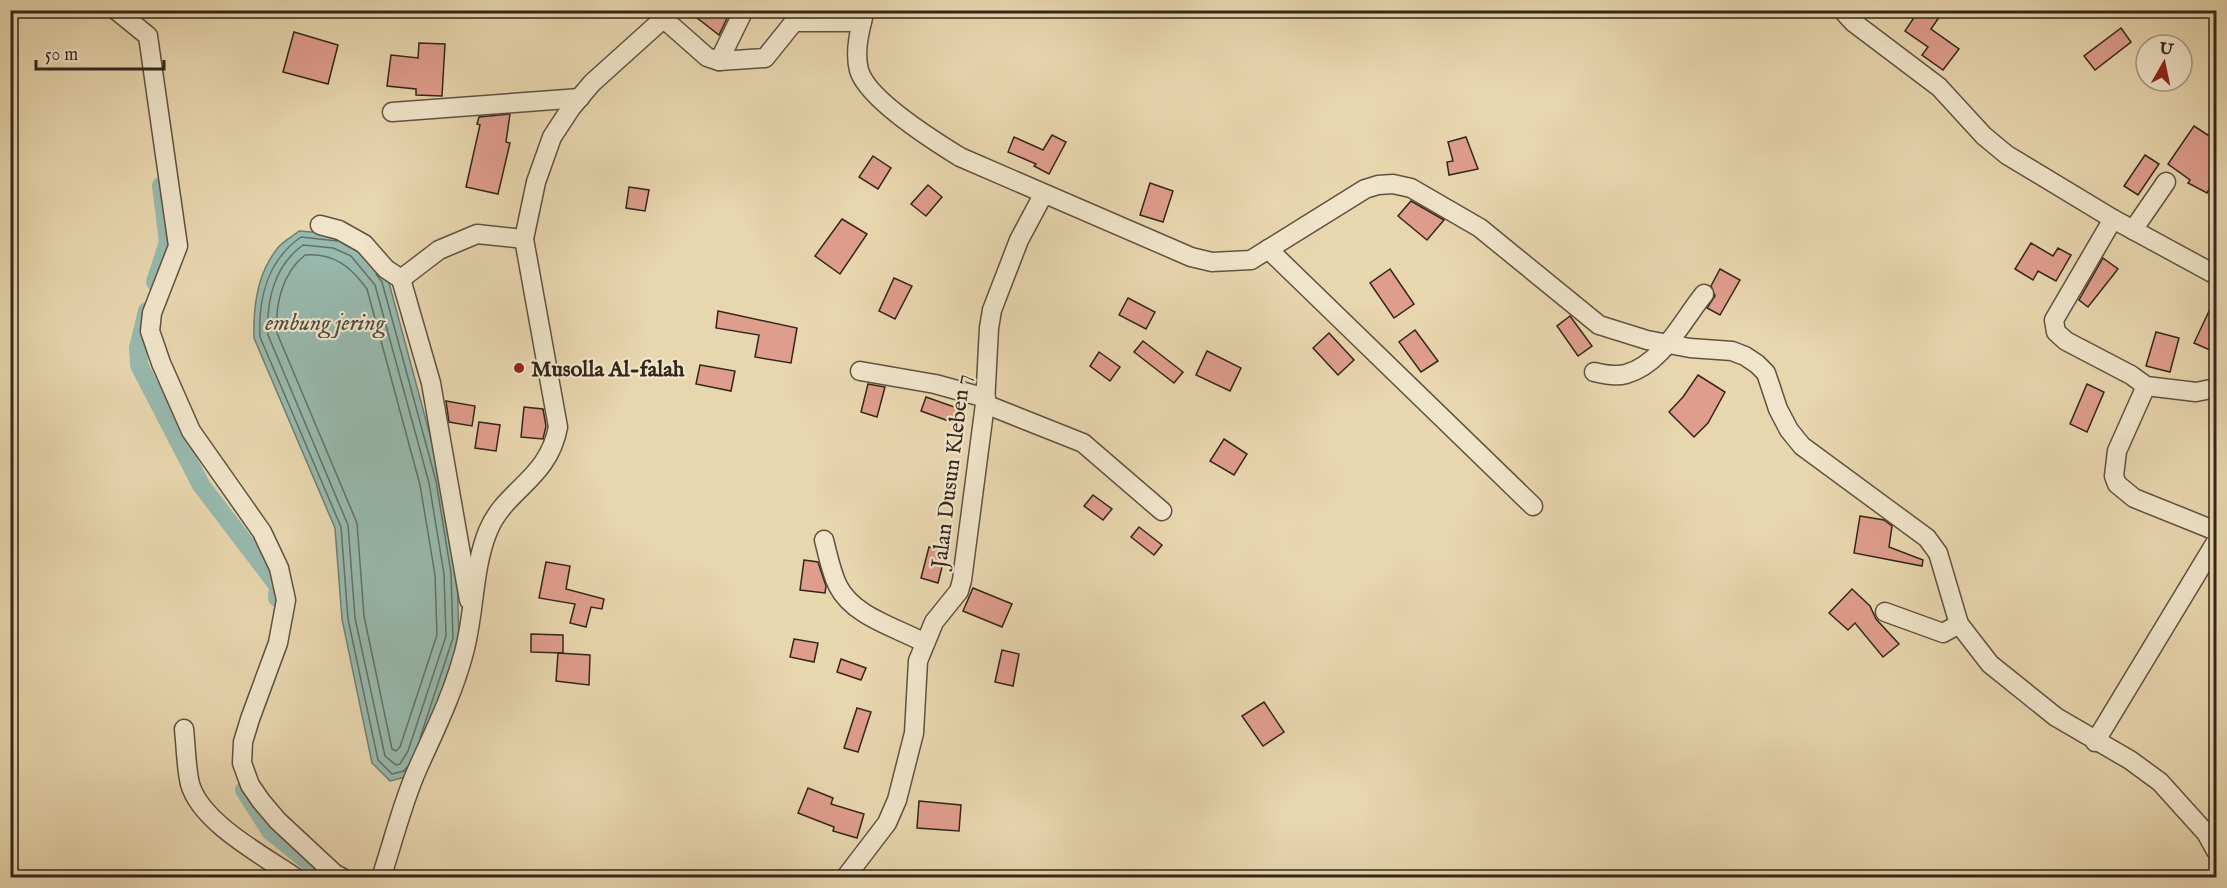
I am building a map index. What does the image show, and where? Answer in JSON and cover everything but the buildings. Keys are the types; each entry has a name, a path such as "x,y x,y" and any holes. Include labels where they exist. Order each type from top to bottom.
{"street":[{"path":"116,10 148,36 178,246 152,313 150,331 161,363 191,431 266,540 279,568 286,600 278,643 243,742 242,763 250,785 267,808 336,876"},
{"path":"719,61 744,10"},
{"path":"1842,10 1939,87 1984,136 2007,155 2113,219 2217,275"},
{"path":"381,878 417,770 433,741 464,653 470,607 488,531 502,510 540,470 551,452 558,427 524,239 545,154 552,137 592,82 659,15 701,55 719,61 765,58 794,22 864,16 857,58 859,72 864,82 890,108 960,158 1043,195 1092,212 1155,242 1212,262 1251,260 1365,189 1378,184 1411,188 1480,228 1599,325 1667,343 1732,351 1757,364 1766,374 1778,409 1789,430 1802,446 1927,538 1938,553 1959,624 1990,664 2056,717 2095,742 2130,760 2160,782 2206,833 2217,851"},
{"path":"392,112 580,98"},
{"path":"2133,230 2166,182"},
{"name":"Jalan Dusun Kleben 7","path":"845,878 887,823 897,800 914,733 916,674 923,642 934,622 959,591 986,401 988,336 992,310 1019,240 1043,195"},
{"path":"2113,219 2054,320 2056,332 2066,341 2131,375 2146,386 2196,392 2217,388"},
{"path":"320,225 339,230 364,244 386,269 401,279 431,383 470,607"},
{"path":"401,279 439,250 477,234 524,239"},
{"path":"1268,249 1533,506"},
{"path":"1594,372 1612,375 1626,374 1643,365 1667,343 1704,294"},
{"path":"860,371 935,384 986,401 1083,443 1162,511"},
{"path":"2146,386 2117,451 2114,476 2117,484 2134,498 2217,531"},
{"path":"824,540 836,584 843,596 860,611 923,642"},
{"path":"2095,742 2217,542"},
{"path":"1886,612 1943,633 1959,624"},
{"path":"184,729 190,784 205,808 222,826 296,878"}],"water":[{"name":"embung jering","path":"299,231 337,234 359,245 388,279 442,480 457,572 459,639 420,757 409,776 390,781 372,763 342,619 335,528 254,338 254,315 265,269 279,246"}],"waterway":[{"path":"155,282 168,242 161,186"},
{"path":"147,311 138,348 139,365 201,485 278,586 277,598"},
{"path":"244,790 270,831 327,877"}],"place":[{"name":"Musolla Al-falah","path":"519,368"}]}
